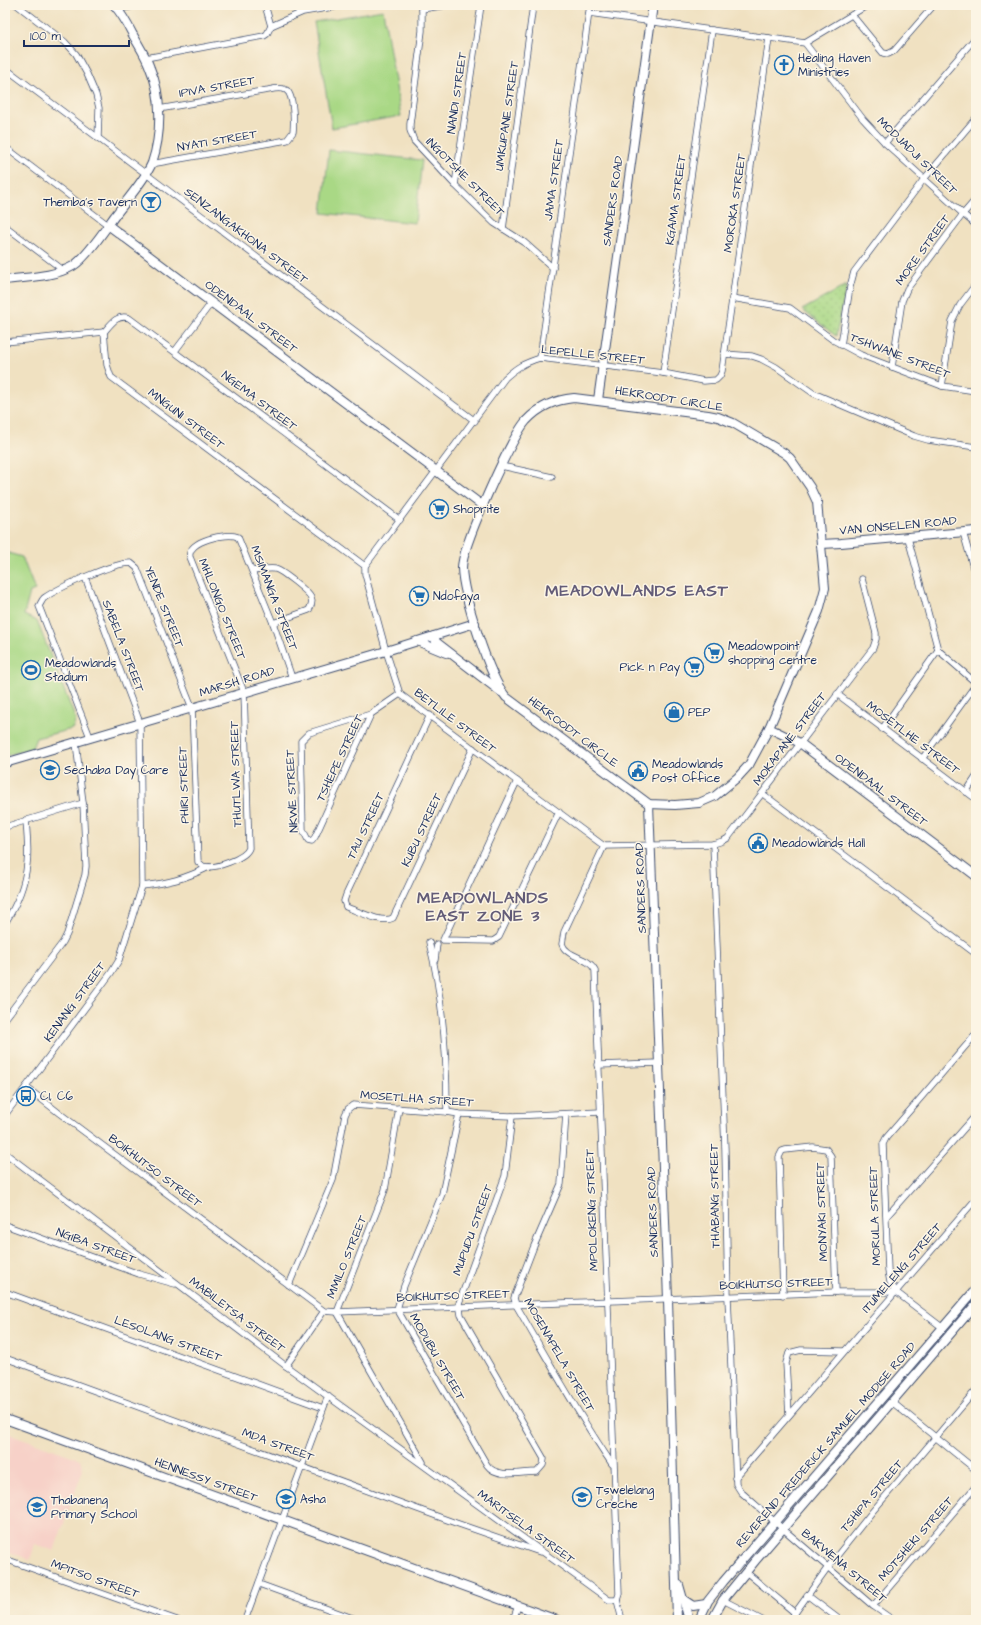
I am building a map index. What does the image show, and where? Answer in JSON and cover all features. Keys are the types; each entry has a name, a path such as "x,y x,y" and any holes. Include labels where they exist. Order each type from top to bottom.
{"street":[{"path":"17,5 65,42 76,54 96,95 98,108 98,138"},
{"path":"5,280 49,274 73,266 81,259 108,225 146,174 151,164 157,146 159,109 154,77 146,58 116,7 140,5"},
{"path":"264,5 271,26"},
{"path":"146,58 264,36 267,34 271,26 302,12 345,5"},
{"path":"422,7 447,5"},
{"name":"NANDI STREET","path":"455,185 481,5"},
{"name":"UMKUPANE STREET","path":"503,229 533,5"},
{"name":"JAMA STREET","path":"540,358 590,5"},
{"name":"SANDERS ROAD","path":"598,400 652,5"},
{"path":"589,13 805,43 868,5"},
{"path":"852,15 883,53 888,54 894,51 934,5"},
{"name":"INGOTSHE STREET","path":"422,7 420,51 410,130 414,142 485,214 503,229 524,242 553,268"},
{"name":"KGAMA STREET","path":"663,373 712,30"},
{"path":"885,143 976,37"},
{"name":"MOROKA STREET","path":"722,371 769,38"},
{"name":"MODJADJI STREET","path":"805,43 864,119 885,143 976,225"},
{"name":"SENZANGAKHONA STREET","path":"5,68 474,421"},
{"name":"IPIVA STREET","path":"159,109 279,88 287,90 292,96 293,132 287,140"},
{"path":"841,345 850,287 854,272 924,179 976,118"},
{"name":"NYATI STREET","path":"151,164 287,140"},
{"name":"ODENDAAL STREET","path":"5,147 483,506"},
{"name":"MORE STREET","path":"892,367 898,321 904,296 916,277 976,199"},
{"path":"5,226 63,270"},
{"path":"942,386 952,321 960,305 976,284"},
{"name":"TSHWANE STREET","path":"732,298 790,308 841,345 892,367 942,386 976,391"},
{"path":"175,351 212,302"},
{"name":"NGEMA STREET","path":"104,332 114,320 125,317 175,351 400,520"},
{"path":"5,342 104,332"},
{"name":"MNGUNI STREET","path":"104,332 107,365 111,377 365,566"},
{"path":"724,354 761,359 776,367 798,384 825,399 914,436 928,440 976,447"},
{"name":"LEPELLE STREET","path":"437,471 506,378 516,368 525,362 540,358 711,380 716,380 722,371"},
{"name":"HEKROODT CIRCLE","path":"568,399 598,400 718,417 733,423 776,447 790,458 814,494 819,514 825,588 823,600 769,728 749,765 728,787 715,796 699,803 688,805 649,804 506,697 495,679 475,623 464,583 462,567 464,556 483,506 501,466 518,430 542,407 550,403 568,399"},
{"path":"501,466 552,477"},
{"path":"365,566 437,471"},
{"name":"VAN ONSELEN ROAD","path":"821,544 908,538 976,531"},
{"path":"963,532 976,578"},
{"name":"MSIMANGA STREET","path":"190,557 190,550 196,544 218,536 234,535 238,537 273,622 292,678"},
{"path":"908,538 938,650 976,684 922,759"},
{"name":"MHLONGO STREET","path":"190,557 244,692"},
{"name":"YENDE STREET","path":"85,577 126,563 133,563 136,566 192,708"},
{"name":"BETLILE STREET","path":"365,566 367,583 400,694 604,846"},
{"path":"253,571 270,569 278,570 305,591 311,598 312,605 309,610 273,622"},
{"path":"85,577 45,598 41,603 40,609 90,738"},
{"name":"SABELA STREET","path":"85,577 140,723"},
{"name":"MOKAPANE STREET","path":"651,844 713,844 728,838 873,648 876,639 874,620 862,579"},
{"name":"MARSH ROAD","path":"5,762 386,651 475,623"},
{"path":"434,636 436,642 506,697"},
{"path":"417,641 456,657"},
{"path":"882,728 938,650"},
{"name":"THUTLWA STREET","path":"211,866 236,860 246,854 249,849 250,839 244,692"},
{"name":"TSHEPE STREET","path":"312,841 371,714 400,694"},
{"name":"MOSETLHE STREET","path":"838,694 976,799"},
{"name":"PHIRI STREET","path":"192,708 198,862 204,866 211,866"},
{"name":"NKWE STREET","path":"312,841 306,839 303,830 301,741 309,733 371,714"},
{"name":"TAU STREET","path":"389,920 380,919 346,907 344,901 430,715"},
{"name":"KENANG STREET","path":"5,1115 117,964 142,886 140,723"},
{"name":"ODENDAAL STREET","path":"769,728 800,743 976,876"},
{"path":"5,1020 63,942 70,927 86,870 82,803 76,742"},
{"name":"KUBU STREET","path":"389,920 393,918 473,748"},
{"path":"966,792 976,777"},
{"path":"517,781 443,940 493,941 499,938 559,812"},
{"path":"763,794 976,954"},
{"path":"5,827 82,803"},
{"name":"SANDERS ROAD","path":"649,804 668,1299 677,1576 677,1620"},
{"path":"5,923 15,906 25,875 28,856 26,820"},
{"path":"604,846 651,844"},
{"name":"THABANG STREET","path":"713,844 725,1149 728,1297 735,1478 741,1492 782,1528"},
{"name":"MPOLOKENG STREET","path":"604,846 564,932 562,944 565,951 587,961 595,970 619,1594 617,1600 622,1620"},
{"path":"142,886 188,878 211,866"},
{"path":"429,942 434,964 442,1023 447,1112"},
{"path":"434,964 437,944"},
{"name":"MORULA STREET","path":"896,1292 889,1279 883,1147 886,1138 976,1034"},
{"path":"598,1065 659,1063"},
{"name":"BOIKHUTSO STREET","path":"26,1086 324,1311 337,1312 836,1292 896,1292"},
{"name":"MOSETLHA STREET","path":"289,1285 333,1180 345,1115 348,1109 356,1105 459,1114 512,1116 600,1112"},
{"name":"MMILO STREET","path":"399,1108 385,1190 337,1312 424,1465"},
{"name":"MODUBU STREET","path":"459,1114 442,1194 404,1286 397,1309 489,1468 500,1473 537,1472 544,1463 542,1456 461,1315 459,1306"},
{"name":"MOSENAPELA STREET","path":"566,1114 561,1184 514,1295 516,1305 596,1440 613,1465"},
{"path":"887,1216 976,1115"},
{"name":"MUPUDU STREET","path":"459,1306 460,1295 505,1176 512,1116"},
{"name":"MONYAKI STREET","path":"783,1295 779,1157 782,1151 785,1150 813,1146 826,1149 831,1156 836,1292"},
{"name":"MABILETSA STREET","path":"5,1153 286,1366 424,1465"},
{"name":"ITUMELENG STREET","path":"735,1478 976,1199"},
{"name":"NGIBA STREET","path":"5,1225 139,1274 180,1286"},
{"name":"REVEREND FREDERICK SAMUEL MODISE ROAD","path":"699,1620 706,1604 976,1289"},
{"name":"LESOLANG STREET","path":"5,1292 324,1408"},
{"path":"896,1292 942,1328"},
{"name":"REVEREND FREDERICK SAMUEL MODISE ROAD","path":"712,1620 723,1600 782,1528 976,1304"},
{"path":"286,1366 324,1311"},
{"path":"790,1415 786,1363 789,1353 801,1350 844,1351"},
{"name":"MDA STREET","path":"5,1358 453,1522 544,1553"},
{"name":"TSHIPA STREET","path":"790,1620 828,1567 975,1392"},
{"path":"245,1620 328,1396"},
{"path":"892,1402 976,1470"},
{"name":"HENNESSY STREET","path":"5,1419 557,1620"},
{"name":"MARITSELA STREET","path":"424,1465 609,1600 617,1600"},
{"name":"MOTSHEKI STREET","path":"873,1606 976,1486"},
{"name":"BAKWENA STREET","path":"782,1528 873,1606 893,1620"},
{"name":"MPITSO STREET","path":"5,1559 177,1620"},
{"path":"746,1572 795,1612"},
{"path":"677,1576 689,1620"},
{"path":"259,1584 358,1620"},
{"path":"807,1595 840,1620"},
{"path":"684,1600 693,1606 706,1604"},
{"path":"723,1600 762,1620"},
{"path":"513,1620 518,1606"}],"shaded area":[{"name":"Thabaneng Primary School","path":"5,1432 80,1459 83,1470 54,1551 35,1544 30,1560 5,1550"}],"green space":[{"path":"383,10 401,116 332,128 314,22"},
{"path":"329,150 422,160 415,223 322,213"},
{"path":"847,285 836,336 802,310"},
{"name":"Meadowlands Stadium","path":"5,552 22,557 35,590 30,592 24,615 37,621 76,720 72,729 36,738 32,748 5,756"}],"place":[{"name":"Healing Haven Ministries","path":"784,65"},
{"name":"Themba's Tavern","path":"151,202"},
{"name":"Shoprite","path":"439,509"},
{"name":"Ndofaya","path":"419,596"},
{"name":"Meadowpoint shopping centre","path":"714,653"},
{"name":"Pick n Pay","path":"694,667"},
{"name":"Meadowlands Stadium","path":"31,670"},
{"name":"PEP","path":"674,712"},
{"name":"Sechaba Day Care","path":"50,770"},
{"name":"Meadowlands Post Office","path":"638,771"},
{"name":"Meadowlands Hall","path":"758,843"},
{"name":"C1, C6","path":"26,1096"},
{"name":"Tswelelang Creche","path":"582,1497"},
{"name":"Asha","path":"286,1499"},
{"name":"Thabaneng Primary School","path":"37,1507"}],"district":[{"name":"MEADOWLANDS EAST","path":"637,591"},
{"name":"MEADOWLANDS EAST ZONE 3","path":"483,907"}]}
